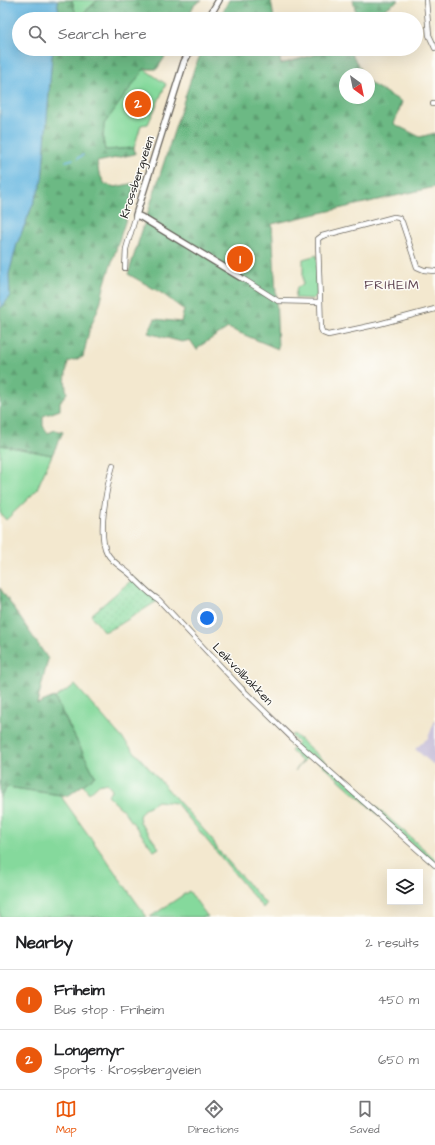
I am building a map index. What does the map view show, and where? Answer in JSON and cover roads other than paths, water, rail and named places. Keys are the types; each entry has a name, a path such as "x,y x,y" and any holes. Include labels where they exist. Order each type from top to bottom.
{"street":[{"path":"212,12 219,0"},
{"path":"426,0 429,35 435,48"},
{"name":"Krossbergveien","path":"125,268 126,249 184,62 187,56"},
{"path":"136,215 278,301 319,302"},
{"path":"435,271 424,270 417,267 402,222 399,218 394,217 322,236 318,239 319,302 321,329 323,333 328,335 379,324 435,309"},
{"name":"Leikvollbakken","path":"113,465 109,478 103,518 104,542 107,552 113,560 134,578 148,593 159,600 241,688 291,737 435,865"}],"water":[{"path":"0,0 57,0 59,12 12,12 12,56 52,56 42,182 17,244 9,274 10,297 0,309"}],"waterway":[{"path":"78,158 83,155"},
{"path":"66,161 73,159"}],"place":[{"name":"Longemyr","path":"138,104"},
{"name":"Friheim","path":"240,259"}],"district":[{"name":"FRIHEIM","path":"392,284"}]}
